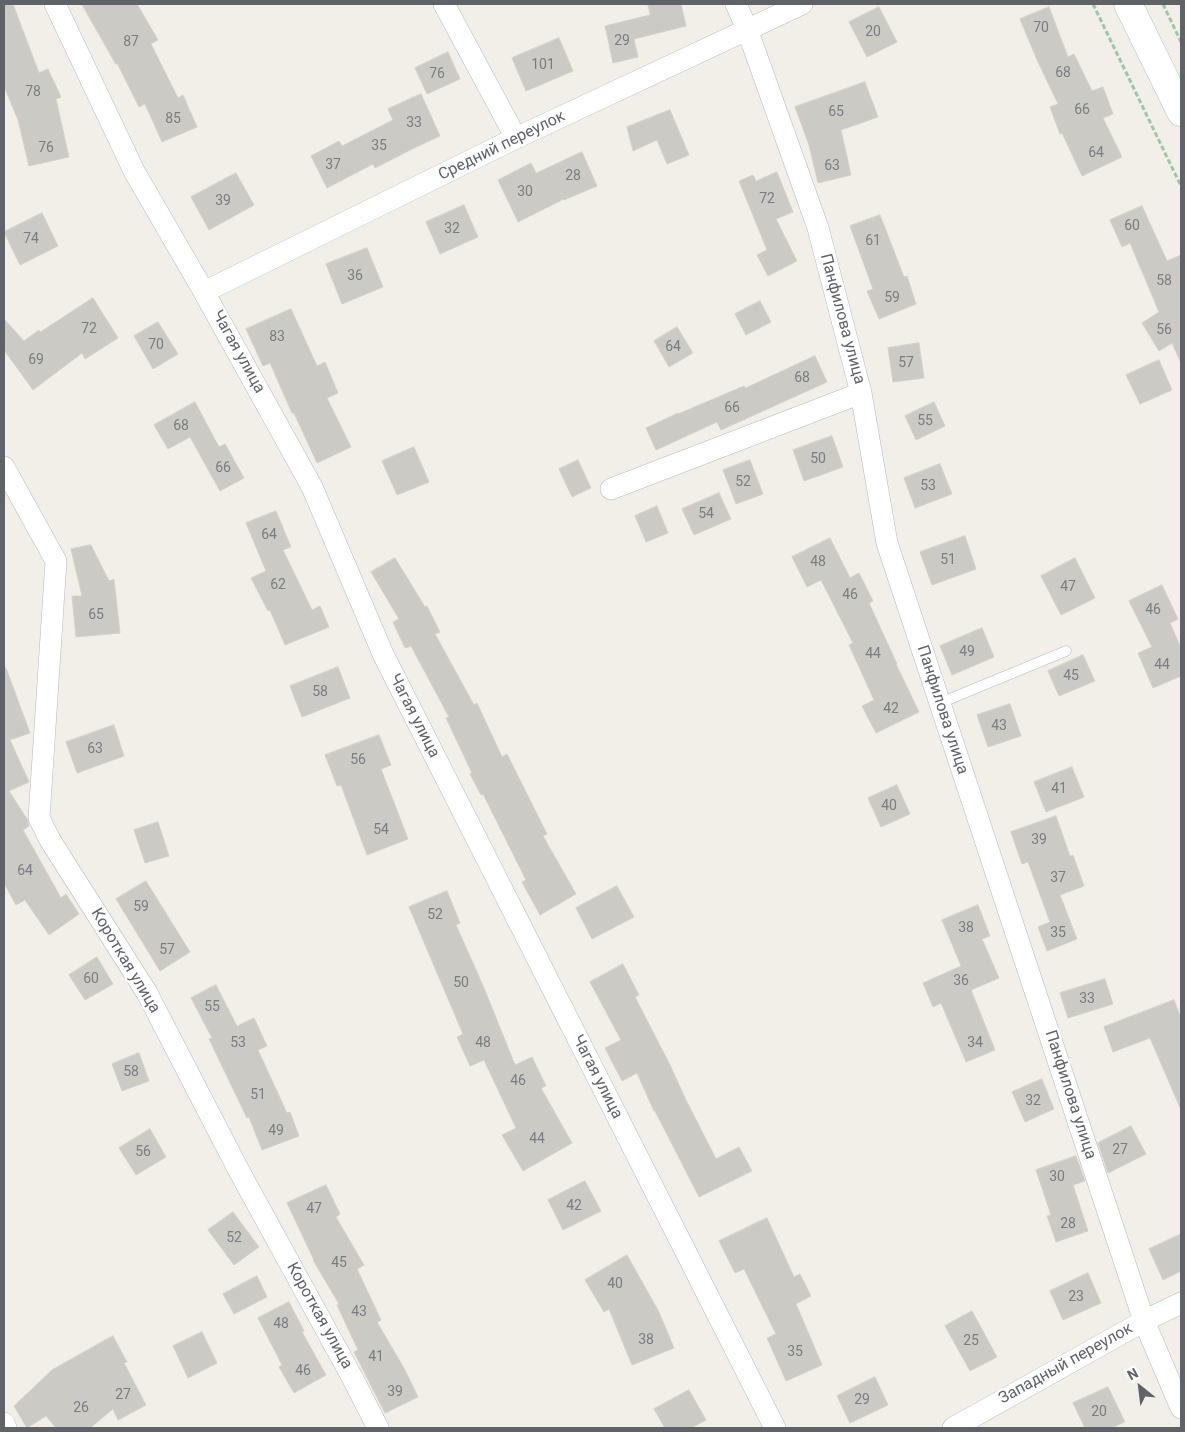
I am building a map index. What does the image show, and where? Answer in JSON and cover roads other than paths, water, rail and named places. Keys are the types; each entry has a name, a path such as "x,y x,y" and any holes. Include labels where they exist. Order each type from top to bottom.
{"main road":[{"path":"1128,4 1181,112"}],"street":[{"name":"Чагая улица","path":"55,4 134,171 204,292 312,487 383,654 775,1428"},
{"path":"444,4 516,138"},
{"name":"Панфилова улица","path":"736,4 747,29 818,228 861,393 887,544 1144,1321 1181,1408"},
{"name":"Средний переулок","path":"204,292 516,138 802,4"},
{"path":"610,489 861,393"},
{"name":"Короткая улица","path":"4,467 56,561 40,818 50,840 147,993 238,1169 378,1428"},
{"name":"Западный переулок","path":"953,1428 1144,1321 1181,1303"},
{"path":"4,1423 6,1428"}],"lane":[{"path":"940,704 1066,651"}]}
